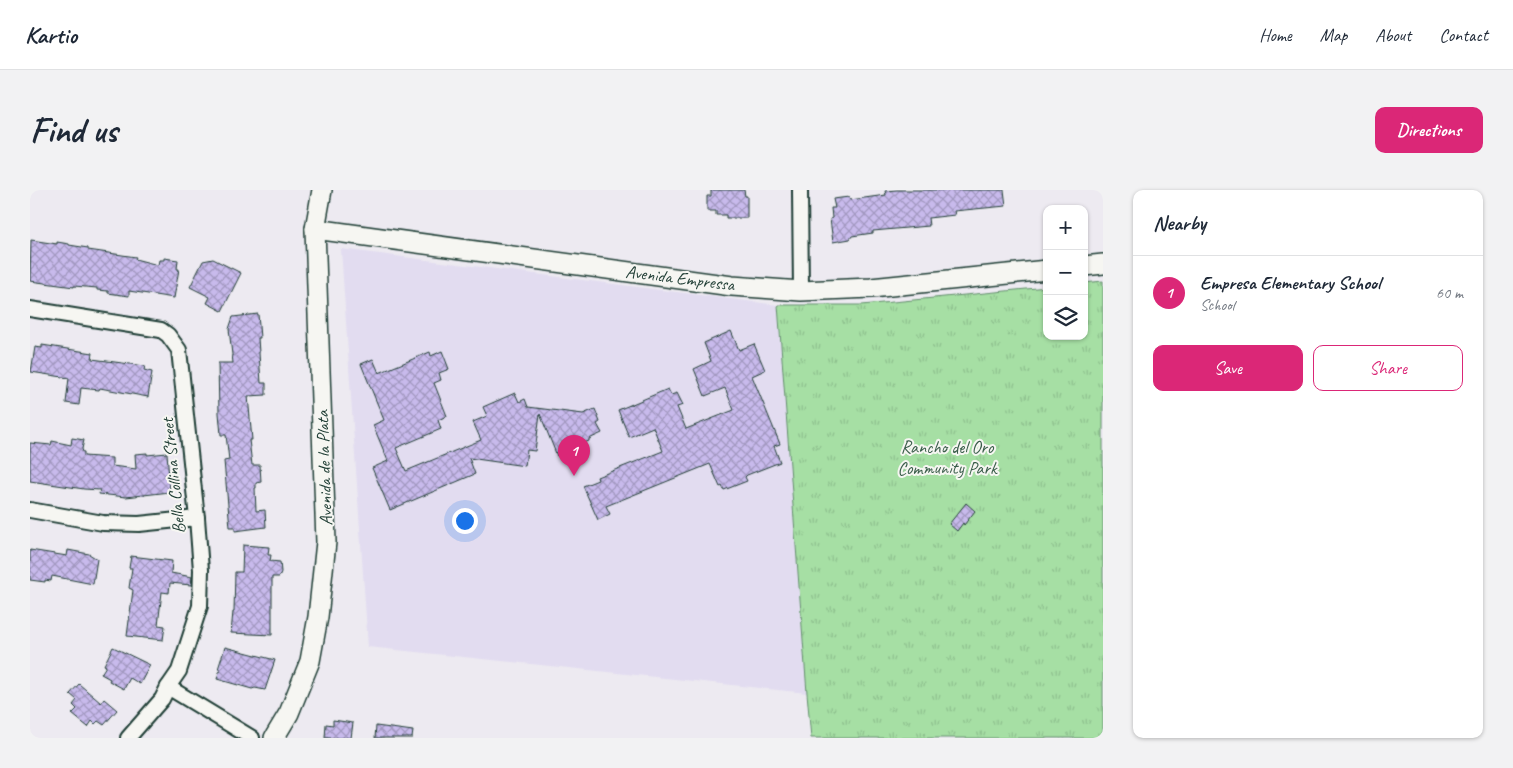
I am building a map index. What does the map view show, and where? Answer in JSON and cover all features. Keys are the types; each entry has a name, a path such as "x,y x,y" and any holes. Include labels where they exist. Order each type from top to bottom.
{"street":[{"name":"Avenida de la Plata","path":"274,738 289,713 310,661 318,617 326,542 316,229 322,190"},
{"path":"800,190 801,291"},
{"name":"Avenida Empressa","path":"316,229 732,286 801,291 872,288 1043,270"},
{"path":"1088,266 1103,264"},
{"name":"Bella Collina Street","path":"30,309 161,330 168,334 180,350 197,518 201,570 200,606 180,671 162,699 128,738"},
{"path":"30,510 104,523 139,524 197,518"},
{"path":"168,687 252,738"}],"shaded area":[{"path":"341,249 778,305 807,693 368,647"}],"green space":[{"name":"Rancho del Oro Community Park","path":"1103,281 1103,738 811,738 778,305 862,305 1043,287 1043,340 1088,340 1088,283"}],"building":[{"path":"711,190 744,190 745,196 747,196 747,218 726,218 726,215 716,215 716,211 707,211 707,196 711,196"},
{"path":"1004,190 1006,206 954,211 955,215 928,218 929,226 873,231 873,233 852,236 850,239 833,242 830,219 832,218 831,208 835,208 833,199 849,197 850,200 886,195 885,191"},
{"path":"31,240 57,244 57,242 88,248 88,250 136,257 135,259 158,265 159,260 164,260 164,258 178,260 177,269 179,269 174,298 129,291 129,296 108,293 108,291 97,290 97,288 30,281"},
{"path":"213,259 241,273 222,311 207,303 210,297 190,287 203,261"},
{"path":"258,314 261,383 266,383 266,395 248,396 252,440 249,440 252,465 260,465 261,482 256,483 255,488 256,511 265,510 266,527 235,531 235,527 230,527 224,461 229,460 226,435 221,435 218,363 233,363 229,329 233,317"},
{"path":"731,331 739,350 754,344 765,370 752,376 780,444 774,446 780,462 747,475 745,477 747,481 724,490 722,486 720,487 710,464 606,506 610,514 598,520 583,486 598,480 597,477 663,451 653,427 629,437 618,410 668,389 671,395 677,393 683,405 677,407 686,429 734,410 725,388 705,396 694,369 711,361 704,343"},
{"path":"42,345 93,353 92,359 145,366 144,370 152,372 148,397 100,388 99,390 81,388 79,405 66,403 69,378 31,372 35,347 42,348"},
{"path":"442,351 449,369 439,373 441,380 434,383 447,416 438,420 441,429 396,448 406,471 481,440 473,422 487,416 483,407 515,393 519,402 525,399 528,407 583,414 595,409 600,422 597,424 602,433 557,456 540,414 535,451 527,450 525,466 469,458 475,474 390,510 372,468 388,461 373,425 384,420 361,364 373,359 379,373 430,352 431,356"},
{"path":"72,438 84,440 82,449 84,456 112,458 112,466 136,469 135,454 167,453 170,492 126,497 99,494 100,490 30,481 30,443 51,445 52,441 71,445"},
{"path":"966,503 975,511 957,531 949,524"},
{"path":"243,545 269,547 268,555 271,555 270,561 280,562 281,572 279,577 272,577 272,635 231,633 234,612 235,572 242,572"},
{"path":"30,550 67,556 68,550 89,554 97,559 93,584 52,576 51,581 30,580"},
{"path":"131,556 172,561 171,573 192,577 191,585 170,583 169,593 162,592 158,625 165,626 163,640 127,636 133,590 129,588 132,568 129,568"},
{"path":"113,647 150,665 140,684 130,678 124,689 101,674"},
{"path":"225,647 275,660 265,690 252,689 217,679"},
{"path":"79,684 101,703 104,699 117,710 104,725 98,721 95,724 92,721 88,727 72,714 77,709 73,705 77,700 70,694"},
{"path":"333,720 353,723 351,738 325,738 326,724 333,725"},
{"path":"376,726 413,731 412,738 375,738"}],"place":[{"name":"Empresa Elementary School","path":"574,476"}]}
